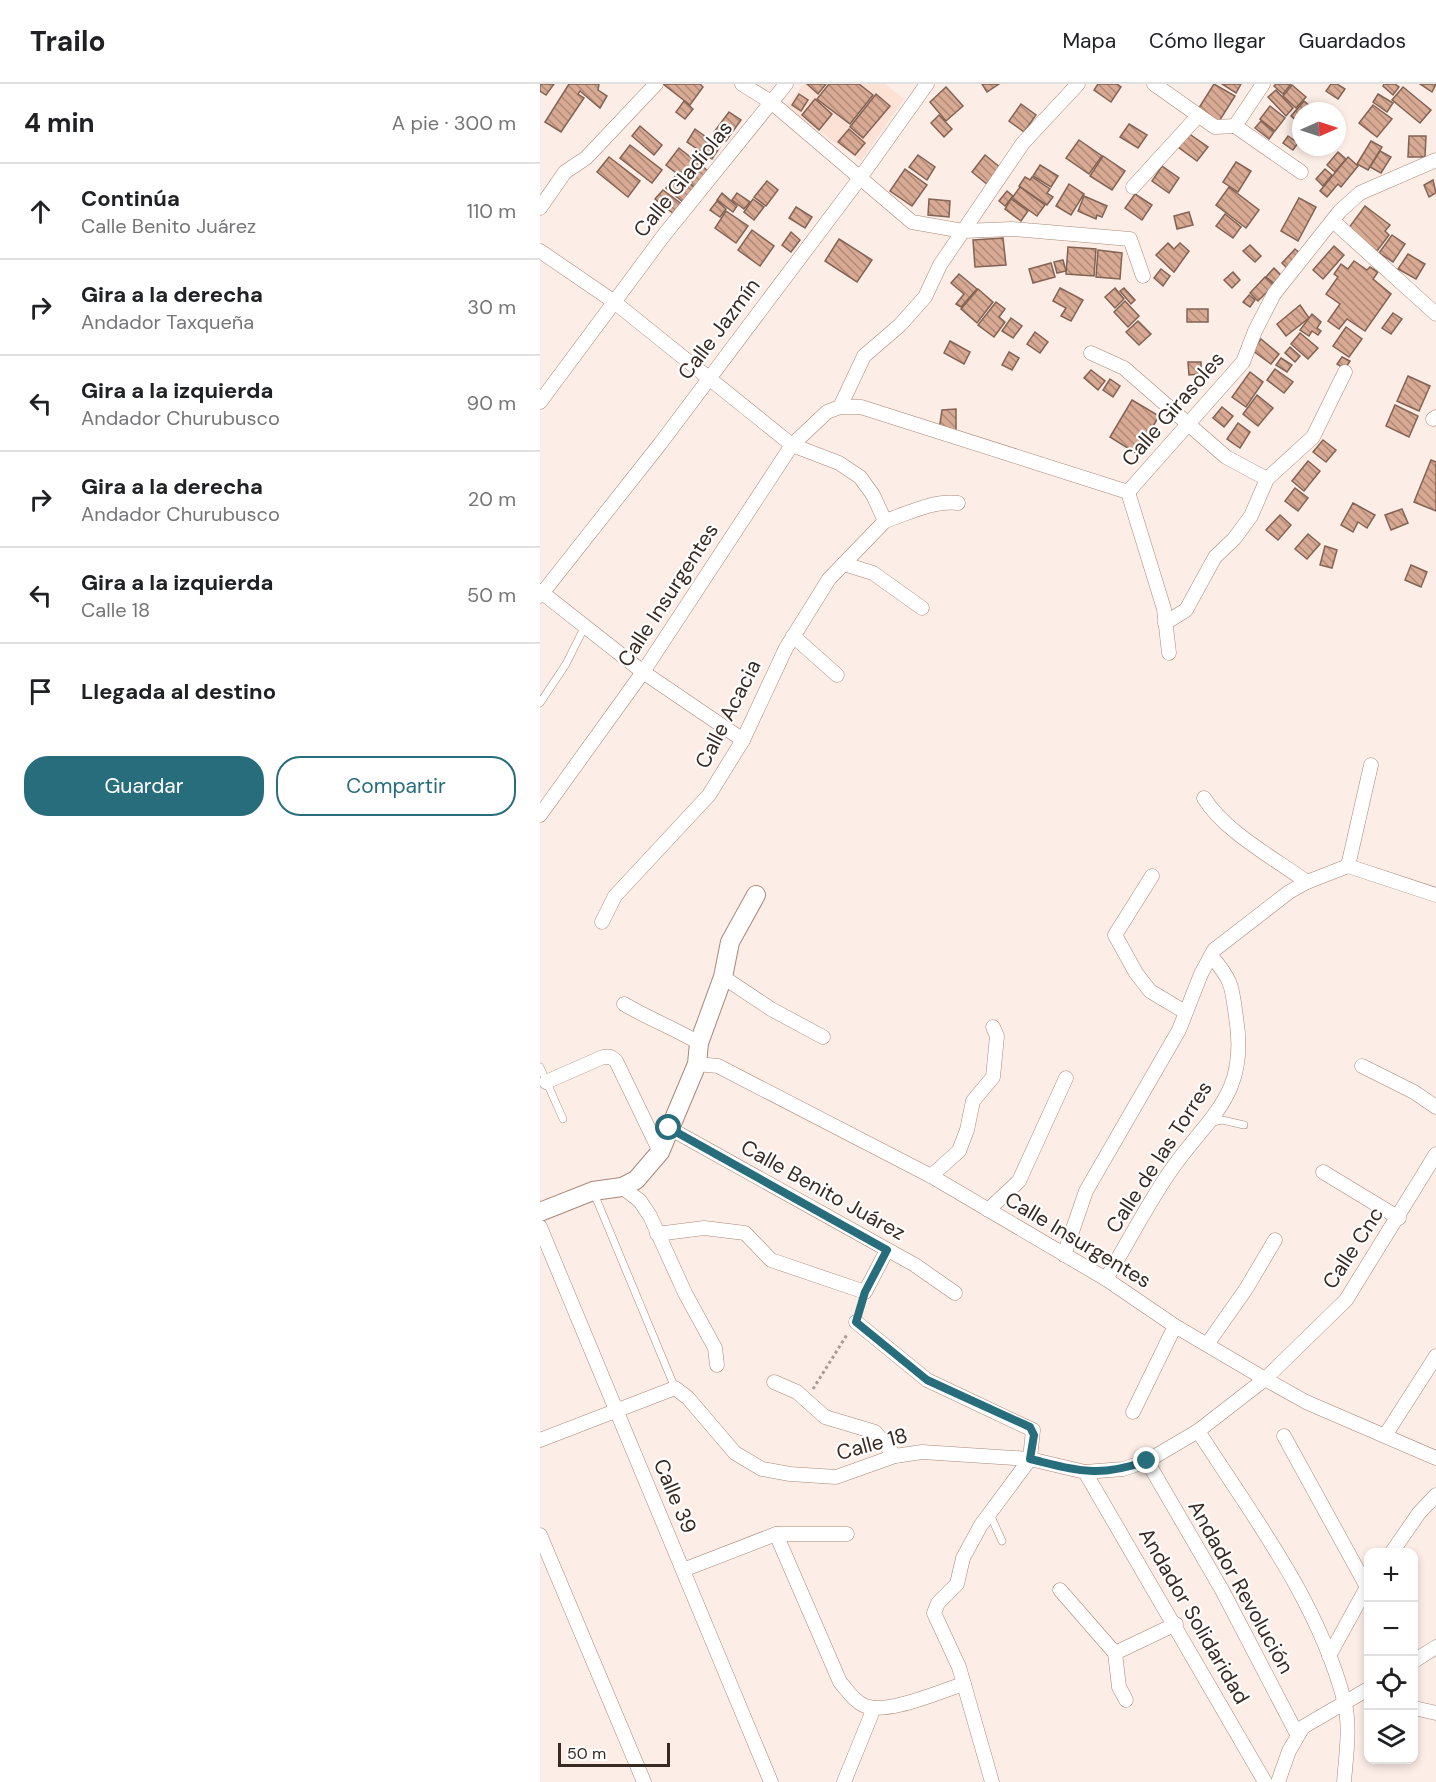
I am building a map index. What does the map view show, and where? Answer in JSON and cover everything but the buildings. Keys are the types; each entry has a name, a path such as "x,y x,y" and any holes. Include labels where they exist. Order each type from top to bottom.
{"street":[{"path":"540,208 565,172 586,159 656,84"},
{"path":"742,84 771,102 912,222 963,231 1012,229 1130,239 1143,276"},
{"name":"Calle Gladiolas","path":"540,402 613,301 786,84"},
{"name":"Calle Jazmín","path":"541,593 660,444 706,379 861,178 927,84"},
{"path":"840,407 864,356 900,326 925,297 940,264 1023,142 1078,84"},
{"path":"1154,84 1197,117 1215,127 1235,126 1301,172"},
{"path":"1235,126 1263,84"},
{"path":"1133,187 1197,117"},
{"name":"Calle Girasoles","path":"840,407 861,407 1128,492 1243,363 1255,331 1274,294 1340,211 1360,193 1436,160"},
{"path":"1333,221 1436,314"},
{"path":"540,251 613,301 706,379 792,446 839,463 860,477 873,495 885,521 932,504 945,501 958,503"},
{"path":"1091,353 1124,368 1226,457 1267,479"},
{"path":"1165,623 1186,610 1215,557 1234,539 1251,516 1267,479 1313,437 1345,372"},
{"name":"Calle Insurgentes","path":"540,815 643,672 792,446 827,412 840,407"},
{"path":"1128,492 1164,609 1169,653"},
{"name":"Calle Acacia","path":"602,922 615,896 709,795 743,740 793,636 829,579 885,521"},
{"path":"844,564 873,573 922,608"},
{"path":"541,593 643,672 743,740"},
{"path":"793,636 837,675"},
{"path":"1348,866 1371,765"},
{"path":"1204,798 1212,812 1234,833 1307,882"},
{"path":"1065,1254 1086,1191 1179,1030 1214,950 1289,892 1307,882 1348,866 1436,896"},
{"path":"1152,876 1115,935 1136,973 1150,992 1185,1012"},
{"path":"540,1212 593,1191 622,1187 636,1180 660,1152 696,1064 699,1043 723,977 730,942 756,895"},
{"name":"Calle de las Torres","path":"1106,1279 1169,1174 1224,1103 1237,1073 1241,1041 1228,976 1211,956"},
{"path":"723,977 771,1009 823,1037"},
{"path":"624,1004 651,1020 669,1025 699,1043"},
{"path":"931,1176 959,1151 967,1131 973,1101 993,1077 997,1036 993,1027"},
{"path":"546,1082 603,1057 611,1057 616,1061 660,1152"},
{"name":"Calle Insurgentes","path":"696,1064 718,1066 931,1176 1106,1279 1175,1326 1208,1343 1306,1402 1386,1434 1436,1458"},
{"path":"1362,1066 1414,1092 1436,1107"},
{"path":"988,1209 1019,1181 1066,1078"},
{"name":"Calle Benito Juárez","path":"669,1128 887,1250 955,1293"},
{"name":"Calle Cnc","path":"1265,1379 1346,1300 1399,1218 1436,1154"},
{"path":"1323,1172 1399,1218"},
{"path":"622,1187 640,1201 715,1348 717,1365"},
{"name":"Calle 39","path":"540,1227 771,1782"},
{"path":"657,1233 704,1227 745,1233 771,1260 865,1292 887,1250"},
{"path":"1208,1343 1246,1289 1275,1240"},
{"path":"856,1322 927,1380 1030,1427 1034,1435 1030,1459 989,1512 963,1558 957,1584 938,1603 934,1613 964,1684 992,1782"},
{"path":"1133,1412 1175,1326"},
{"path":"1386,1434 1436,1356"},
{"name":"Calle 18","path":"675,1388 688,1398 735,1453 762,1469 790,1474 836,1477 895,1456 922,1452 1030,1459 1085,1473 1123,1469 1147,1461 1198,1431 1265,1379"},
{"path":"774,1382 797,1392 825,1417 874,1432 895,1456"},
{"path":"540,1440 615,1409 675,1388"},
{"path":"1198,1431 1292,1578 1329,1656 1345,1701 1347,1727 1344,1782"},
{"path":"1284,1436 1364,1579"},
{"name":"Andador Revolución","path":"1147,1461 1222,1590 1297,1734"},
{"name":"Andador Solidaridad","path":"1085,1473 1176,1624 1265,1782"},
{"path":"1395,1548 1419,1513 1436,1495"},
{"path":"776,1534 840,1682 854,1699 874,1708 891,1707 964,1684"},
{"path":"683,1570 776,1534 847,1534"},
{"path":"540,1535 644,1782"},
{"path":"1060,1590 1115,1653 1119,1687 1126,1700"},
{"path":"1329,1656 1364,1593"},
{"path":"1115,1653 1176,1624"},
{"path":"1418,1658 1436,1647"},
{"path":"1278,1782 1297,1734 1303,1727 1345,1701 1364,1693"},
{"path":"844,1782 874,1708"},
{"path":"1418,1709 1436,1713"}],"lane":[{"path":"540,703 567,664 585,626"},
{"path":"540,1067 563,1119"},
{"path":"1207,1124 1222,1120 1244,1125"},
{"path":"593,1191 675,1388"},
{"path":"989,1512 1002,1541"}],"path":[{"path":"806,1401 841,1342 856,1322"}],"shaded area":[{"path":"804,84 885,84 904,99 861,161 786,107"}],"route":[{"path":"669,1128 887,1250 865,1292 856,1322 927,1380 954,1391 1005,1418 1030,1427 1034,1435 1030,1459 1085,1473 1123,1469 1147,1461"}]}
